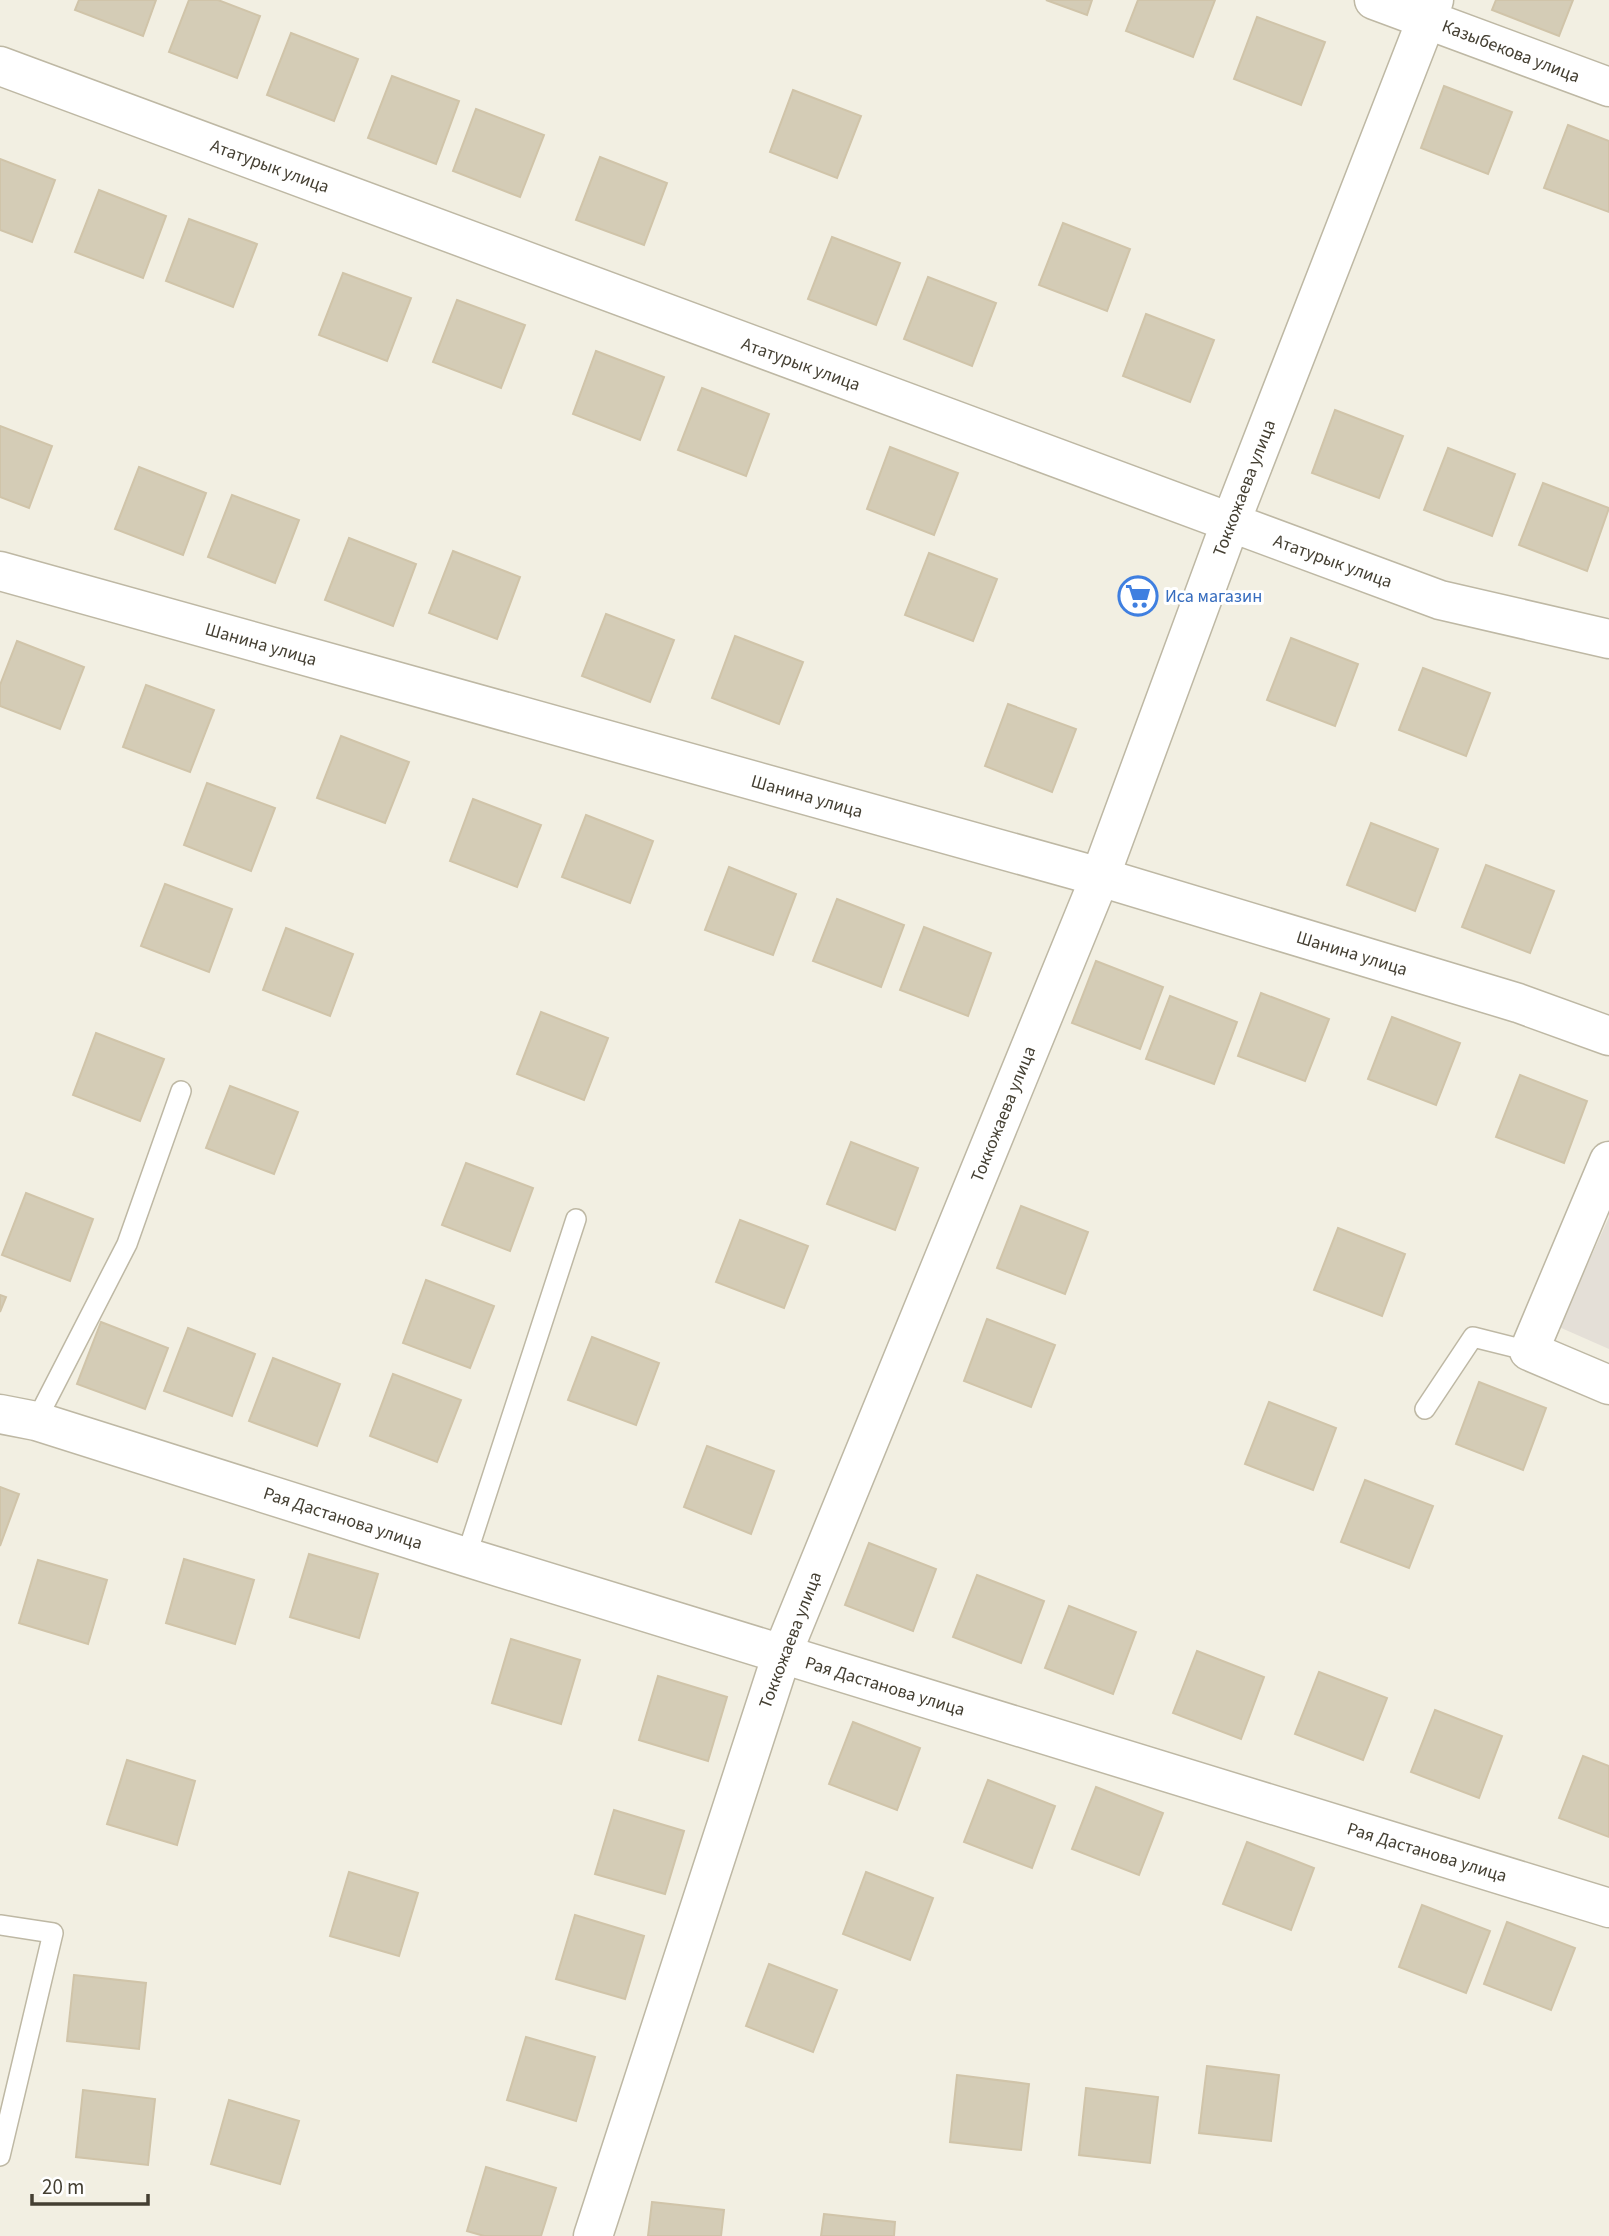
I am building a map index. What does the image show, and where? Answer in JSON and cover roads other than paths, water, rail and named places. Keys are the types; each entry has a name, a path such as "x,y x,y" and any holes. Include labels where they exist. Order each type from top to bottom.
{"street":[{"name":"Казыбекова улица","path":"1374,0 1430,10 1609,87"},
{"name":"Токкожаева улица","path":"593,2236 782,1654 1100,877 1230,524 1430,10"},
{"name":"Ататурык улица","path":"0,66 1440,600 1609,639"},
{"name":"Шанина улица","path":"0,571 1100,877 1518,1003 1609,1036"},
{"path":"1609,1161 1529,1351 1609,1385"},
{"name":"Рая Дастанова улица","path":"18,1418 1609,1908"}],"lane":[{"path":"18,1418 127,1244 181,1091"},
{"path":"466,1558 576,1219"},
{"path":"1425,1409 1473,1337 1529,1351"},
{"path":"0,1924 53,1933 0,2156"}],"place":[{"name":"Иса магазин","path":"1138,596"}]}
